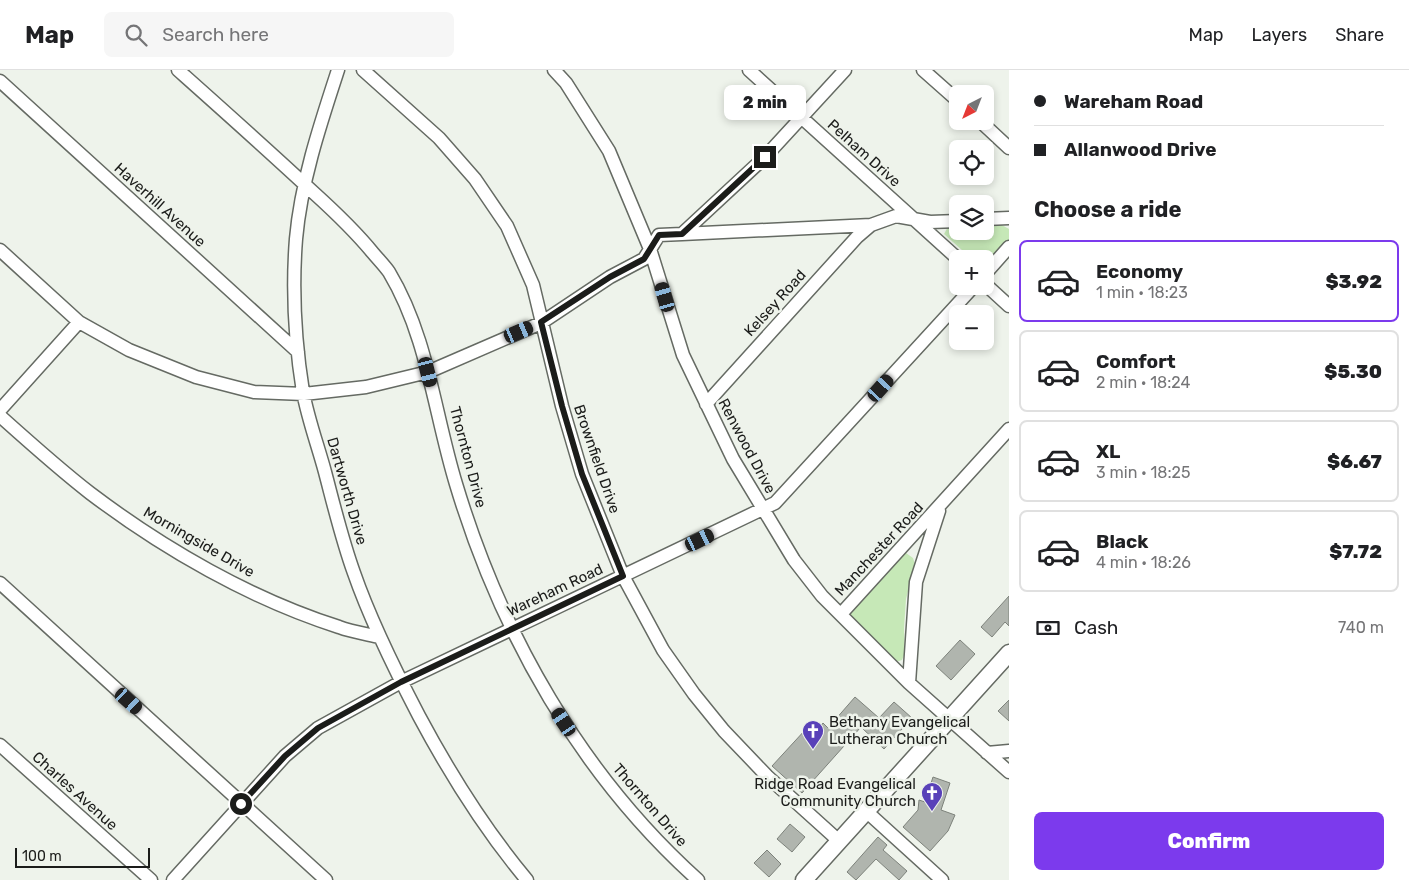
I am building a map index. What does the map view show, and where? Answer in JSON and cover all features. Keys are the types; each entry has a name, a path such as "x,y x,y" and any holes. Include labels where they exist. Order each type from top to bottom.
{"main road":[{"path":"804,880 1009,652"}],"street":[{"name":"Thornton Drive","path":"178,70 354,230 388,271 414,323 455,483 478,550 511,629 553,706 586,754 625,804 678,862 698,880"},
{"name":"Dartworth Drive","path":"338,70 304,184 296,239 294,291 298,352 304,394 354,573 380,637 401,682 440,754 469,801 527,880"},
{"name":"Brownfield Drive","path":"364,70 439,138 475,179 507,226 533,285 562,406 582,474 623,576 664,650 694,694 724,731 767,776 839,841"},
{"name":"Renwood Drive","path":"554,70 566,83 609,151 650,249 683,355 733,459 794,560 822,596 909,682 1009,772"},
{"name":"Pelham Drive","path":"749,70 949,251"},
{"path":"682,234 765,157 845,70"},
{"path":"923,70 949,93"},
{"name":"Haverhill Avenue","path":"0,81 298,352"},
{"path":"990,130 1009,148"},
{"path":"0,250 79,322 129,350 196,377 254,392 304,394 366,387 428,372 541,322 610,277 644,259 659,235 871,225 896,216 930,222 949,221"},
{"path":"994,219 1009,218"},
{"name":"Kelsey Road","path":"706,404 871,225"},
{"path":"994,264 1009,247"},
{"path":"994,292 1009,306"},
{"name":"Wareham Road","path":"173,880 285,756 318,728 401,682 775,503 966,295"},
{"path":"0,410 79,322"},
{"name":"Morningside Drive","path":"0,416 89,492 155,539 216,573 288,609 341,628 380,637"},
{"name":"Manchester Road","path":"841,614 1009,429"},
{"name":"Manchester Road","path":"909,682 916,582 940,506"},
{"path":"0,584 326,880"},
{"name":"Charles Avenue","path":"0,745 151,880"},
{"path":"987,753 1009,751"},
{"path":"866,811 942,880"}],"green space":[{"path":"994,224 1000,224 1009,229 1009,240 994,256 994,250 962,250 951,240 994,240"},
{"path":"949,227 949,238 944,234"},
{"path":"906,553 913,558 915,564 906,599 905,653 902,660 896,662 850,617 852,609 901,555"}],"building":[{"path":"1009,596 1009,626 1005,622 992,637 981,627"},
{"path":"960,640 975,654 951,680 936,666"},
{"name":"Bethany Evangelical Lutheran Church","path":"855,697 879,718 894,702 912,718 884,749 861,727 802,793 772,766 806,729 813,735 823,723 828,728"},
{"path":"1009,700 1009,721 998,711"},
{"name":"Ridge Road Evangelical Community Church","path":"933,777 950,783 941,810 955,815 948,831 930,851 903,827 918,810 919,800 925,802"},
{"path":"790,824 805,837 792,852 777,839"},
{"path":"878,837 887,845 883,850 907,871 899,880 876,859 856,880 847,872"},
{"path":"767,850 781,864 769,877 754,863"}],"place":[{"name":"Bethany Evangelical Lutheran Church","path":"813,750"},
{"name":"Ridge Road Evangelical Community Church","path":"932,812"}],"route":[{"path":"241,804 285,756 318,728 401,682 623,576 582,474 562,406 541,322 610,277 644,259 659,235 682,234 765,157"}]}
